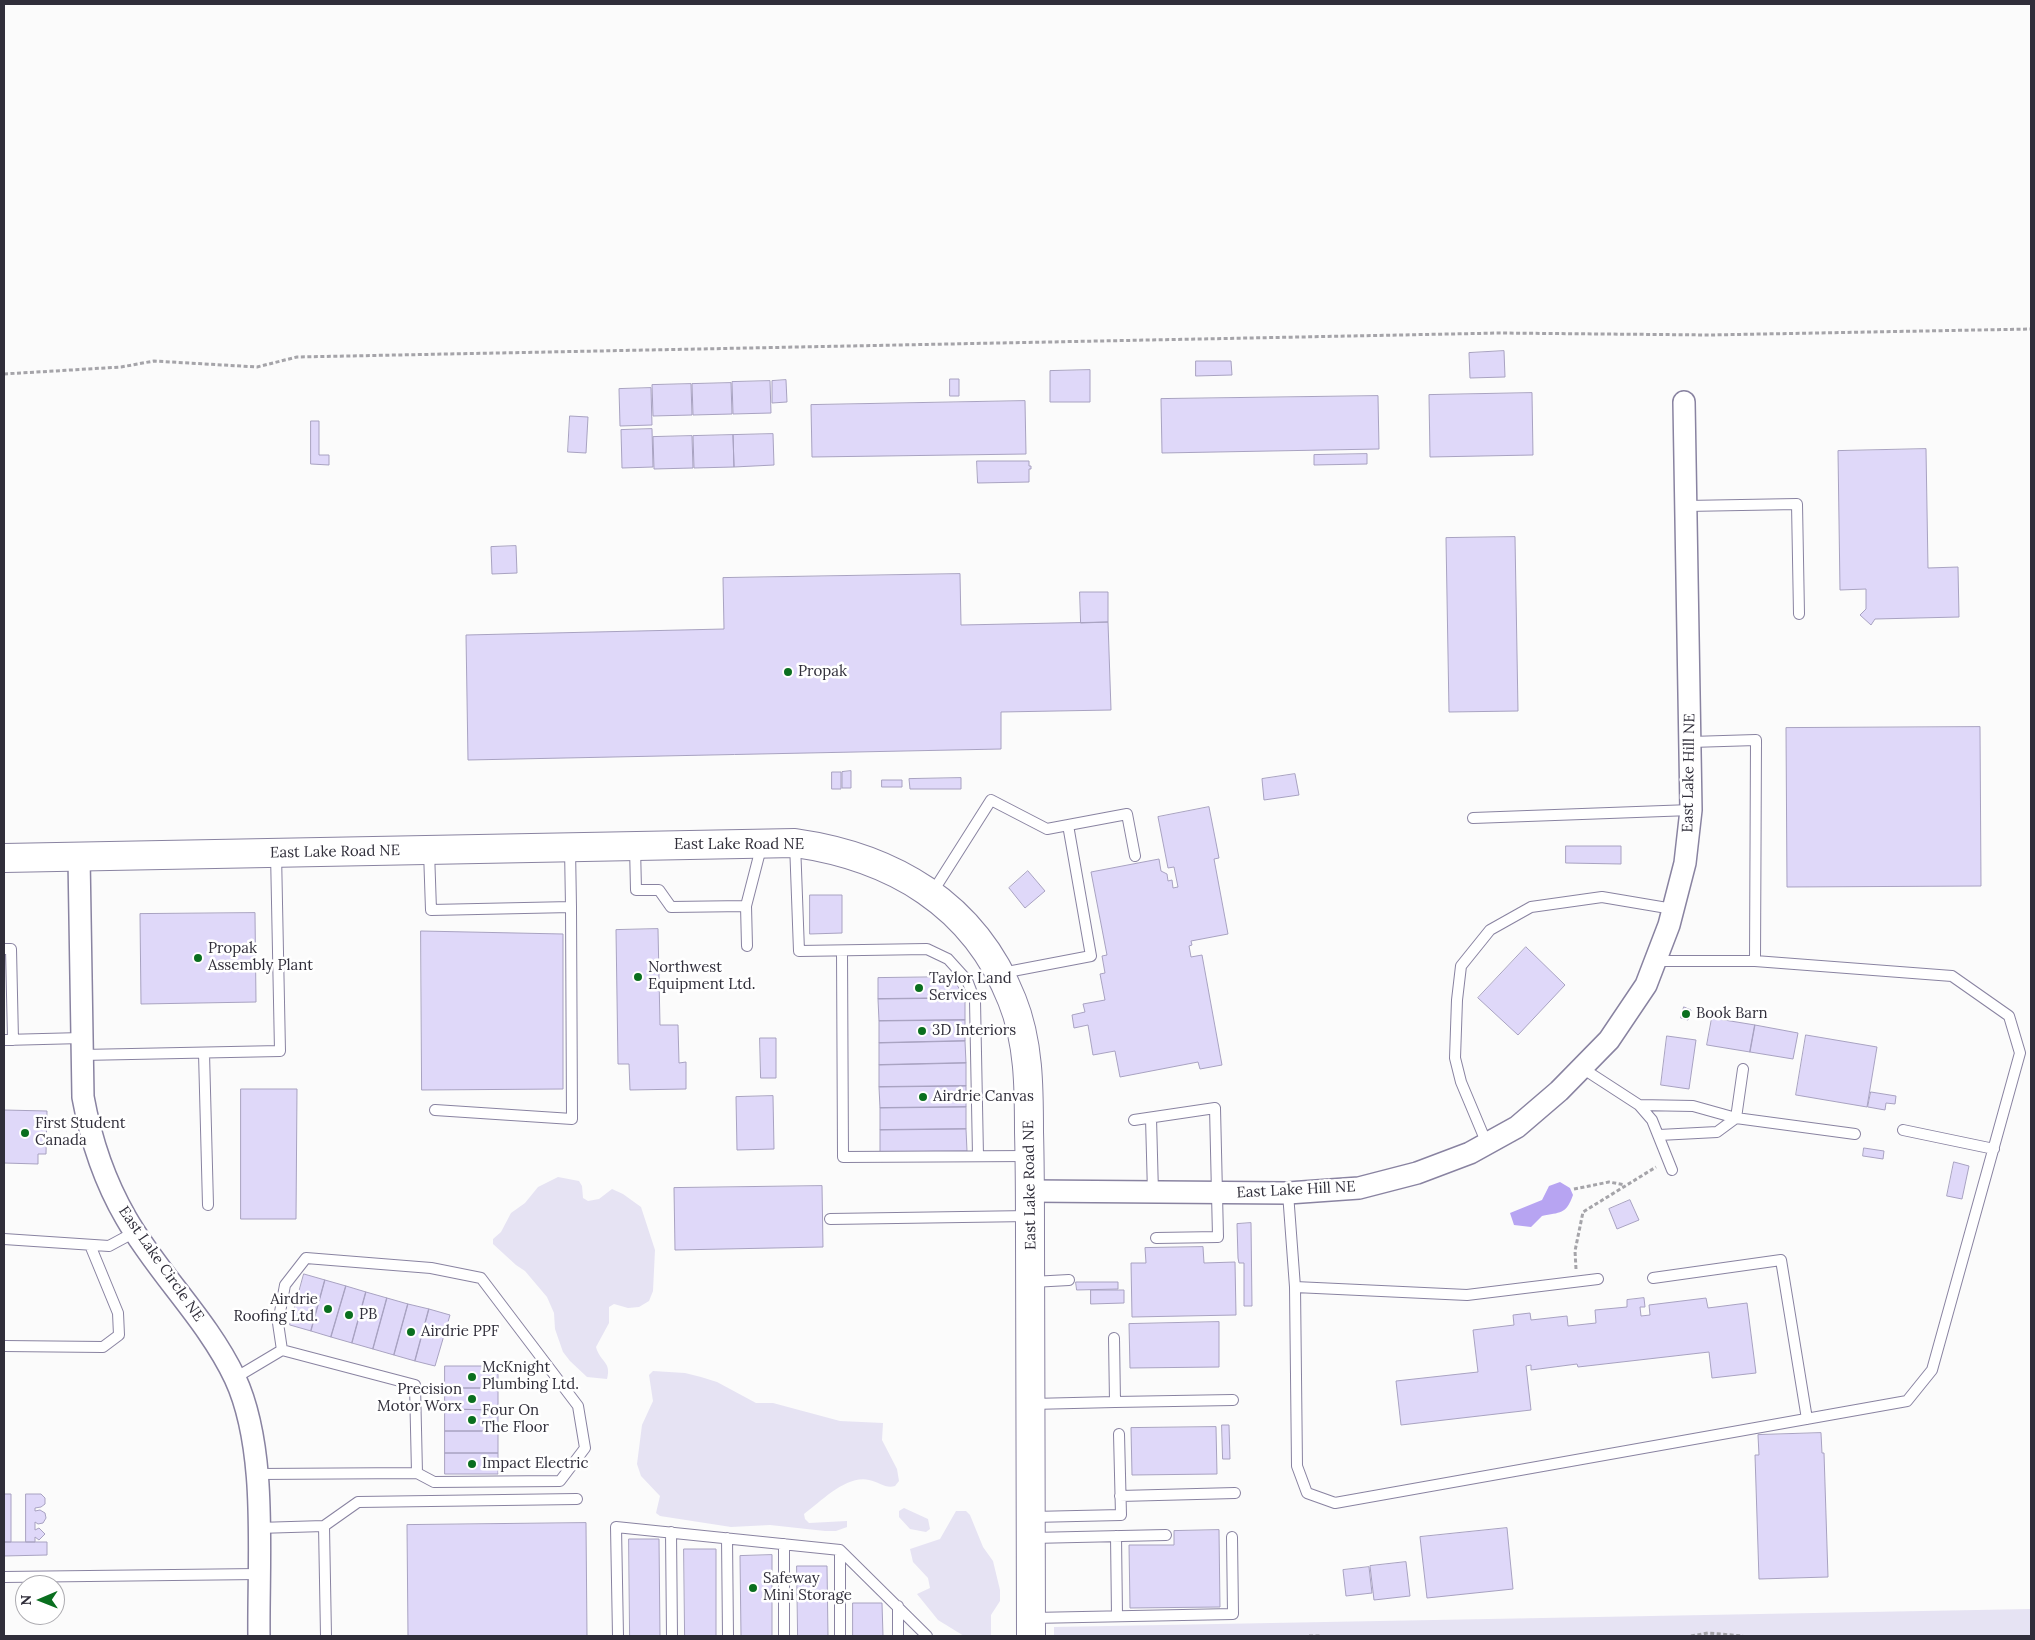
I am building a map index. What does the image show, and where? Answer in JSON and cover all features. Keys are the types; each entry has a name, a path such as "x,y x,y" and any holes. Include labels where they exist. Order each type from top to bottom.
{"street":[{"name":"East Lake Hill NE","path":"1030,1204 1153,1193 1288,1193 1367,1186 1417,1174 1470,1153 1517,1128 1582,1068 1609,1040 1646,985 1673,909 1685,863 1691,810 1684,402"},
{"name":"East Lake Road NE","path":"4,858 795,843 832,848 860,856 894,871 931,894 969,928 1000,973 1013,1002 1025,1046 1029,1081 1030,1156 1031,1627"},
{"name":"East Lake Circle NE","path":"79,857 83,1097 90,1136 104,1176 135,1232 212,1337 235,1378 253,1439 258,1474 258,1636"}],"lane":[{"path":"1686,506 1797,504 1799,614"},
{"path":"1690,742 1756,740 1755,961"},
{"path":"931,894 991,800 1046,829 1127,814 1135,856"},
{"path":"1473,818 1691,810"},
{"path":"1000,973 1091,956 1068,825"},
{"path":"795,843 800,951 927,949 948,959 967,980 975,1001 978,1156"},
{"path":"747,946 746,906 763,844"},
{"path":"635,846 636,890 659,890 671,907 746,906"},
{"path":"435,1110 572,1118 570,847"},
{"path":"429,850 431,910 571,907"},
{"path":"4,949 11,949 8,1040 82,1047 204,1052 280,1051 276,853"},
{"path":"1487,1144 1461,1082 1455,1058 1457,1000 1461,966 1490,930 1532,907 1602,896 1673,909"},
{"path":"842,951 843,1157 1030,1156"},
{"path":"1288,1193 1295,1287 1297,1466 1307,1493 1335,1503 1907,1401 1932,1370 2020,1053 2009,1016 1952,976 1755,961 1655,961"},
{"path":"204,1052 208,1205"},
{"path":"1582,1068 1639,1105 1652,1120 1670,1165"},
{"path":"1659,1135 1717,1132 1736,1118 1743,1069"},
{"path":"1639,1105 1693,1106 1736,1118 1855,1134"},
{"path":"1134,1120 1215,1108 1218,1237 1156,1238"},
{"path":"1151,1118 1153,1193"},
{"path":"1903,1130 1994,1149"},
{"path":"830,1219 1030,1204"},
{"path":"4,1239 108,1246 135,1232"},
{"path":"4,1346 103,1347 119,1335 118,1313 90,1245"},
{"path":"258,1474 417,1472 434,1482 560,1481 585,1448 578,1406 481,1278 431,1268 306,1258 285,1285 278,1323 282,1350"},
{"path":"1652,1278 1781,1260 1806,1419"},
{"path":"1295,1287 1467,1295 1598,1279"},
{"path":"1031,1282 1069,1280"},
{"path":"1114,1338 1115,1402"},
{"path":"235,1378 282,1350 415,1385 417,1472"},
{"path":"1031,1404 1232,1400"},
{"path":"1031,1527 1121,1515 1119,1434"},
{"path":"1120,1496 1235,1493"},
{"path":"258,1528 324,1526 358,1502 577,1499"},
{"path":"324,1526 326,1636"},
{"path":"618,1636 616,1526 840,1550 926,1636"},
{"path":"1031,1527 1116,1536 1166,1535"},
{"path":"671,1532 672,1636"},
{"path":"1116,1536 1117,1616"},
{"path":"1031,1627 1117,1616 1234,1614 1232,1537"},
{"path":"727,1538 728,1636"},
{"path":"784,1544 784,1636"},
{"path":"840,1550 840,1636"},
{"path":"4,1577 258,1574"},
{"path":"898,1606 898,1636"}],"path":[{"path":"4,374 120,367 154,361 257,367 297,357 1490,334 1709,335 2031,329"},
{"path":"1577,1282 1574,1251 1583,1212 1626,1185 1670,1165"},
{"path":"1574,1189 1609,1182 1626,1185"},
{"path":"1692,1636 1708,1633 1743,1636"},
{"path":"1309,1636 1322,1636"}],"shaded area":[{"path":"558,1177 579,1181 582,1186 583,1198 588,1201 599,1199 612,1189 623,1194 641,1207 655,1250 653,1291 649,1301 639,1307 628,1308 614,1304 609,1307 609,1323 596,1347 607,1365 607,1379 587,1377 570,1361 563,1352 555,1329 554,1313 547,1297 525,1271 493,1244 493,1239 501,1232 511,1213 525,1203 538,1187"},
{"path":"1560,1182 1570,1188 1573,1195 1568,1206 1562,1212 1542,1216 1531,1227 1514,1225 1510,1213 1542,1200 1549,1186"},
{"path":"653,1371 685,1373 701,1377 717,1382 756,1403 773,1403 840,1421 883,1423 882,1440 897,1469 899,1481 892,1487 869,1480 860,1479 852,1481 835,1490 804,1514 805,1519 809,1523 847,1521 847,1527 836,1531 770,1525 731,1527 660,1516 656,1513 660,1496 641,1476 637,1464 642,1425 653,1401 649,1375"},
{"path":"904,1508 928,1519 930,1529 926,1532 910,1529 899,1517 899,1511"},
{"path":"956,1511 966,1511 970,1515 983,1547 993,1561 1000,1590 1000,1601 991,1615 991,1636 964,1636 938,1620 917,1594 930,1588 928,1578 913,1562 910,1549 940,1539"},
{"path":"2031,1609 2031,1636 1054,1636 1054,1627"}],"building":[{"path":"1504,351 1505,377 1470,378 1469,353"},
{"path":"1196,361 1231,361 1232,375 1196,376"},
{"path":"1090,370 1090,402 1050,402 1050,371"},
{"path":"950,379 959,379 959,396 950,396"},
{"path":"786,380 787,402 772,403 772,381"},
{"path":"770,381 771,413 733,414 732,382"},
{"path":"731,383 732,414 693,415 692,384"},
{"path":"691,384 692,415 653,416 652,385"},
{"path":"651,388 652,425 620,426 619,389"},
{"path":"1532,393 1533,455 1430,457 1429,395"},
{"path":"1378,396 1379,449 1162,453 1161,399"},
{"path":"1025,401 1026,454 812,457 811,405"},
{"path":"570,416 588,417 586,453 568,452"},
{"path":"311,421 319,421 319,455 329,455 329,465 311,464"},
{"path":"652,429 653,467 622,468 621,430"},
{"path":"773,434 774,465 734,467 733,435"},
{"path":"733,435 734,467 694,468 693,436"},
{"path":"692,436 693,468 654,469 653,437"},
{"path":"1926,449 1928,568 1958,567 1959,617 1875,619 1871,625 1860,615 1866,609 1866,589 1840,590 1838,451"},
{"path":"1367,454 1367,464 1314,465 1314,455"},
{"path":"977,461 1029,461 1031,469 1029,469 1029,482 978,483"},
{"path":"1515,537 1518,711 1449,712 1446,538"},
{"path":"516,546 517,573 492,574 491,547"},
{"name":"Propak","path":"960,574 961,625 1108,622 1111,710 1001,712 1001,749 468,760 466,635 724,629 723,578"},
{"path":"1080,592 1108,592 1108,622 1081,623"},
{"path":"1980,727 1981,886 1787,887 1786,728"},
{"path":"851,771 851,788 842,788 842,772"},
{"path":"832,772 841,772 841,789 832,789"},
{"path":"1295,774 1299,795 1264,800 1262,779"},
{"path":"961,778 961,789 910,789 909,779"},
{"path":"882,780 902,780 902,787 882,787"},
{"path":"1209,807 1219,858 1214,859 1228,934 1191,941 1192,945 1189,946 1191,957 1202,955 1222,1065 1200,1069 1198,1062 1120,1077 1115,1051 1093,1055 1088,1025 1074,1028 1072,1015 1085,1012 1083,1004 1105,1000 1100,974 1105,973 1102,956 1107,955 1091,872 1159,859 1161,871 1167,874 1168,881 1172,880 1173,888 1178,887 1174,867 1168,868 1158,817"},
{"path":"1566,846 1621,846 1621,864 1566,863"},
{"path":"1028,871 1045,891 1025,908 1009,888"},
{"path":"810,895 842,895 842,933 810,934"},
{"name":"Propak Assembly Plant","path":"255,913 256,1002 141,1004 140,914"},
{"name":"Northwest Equipment Ltd.","path":"658,929 660,1025 678,1025 679,1063 686,1062 686,1089 630,1090 629,1064 618,1064 616,930"},
{"path":"421,931 563,934 563,1089 422,1090"},
{"path":"1526,947 1565,985 1518,1035 1478,998"},
{"name":"Taylor Land Services","path":"952,977 965,998 878,999 878,978"},
{"path":"965,998 965,1020 879,1021 878,999"},
{"name":"Book Barn","path":"1684,1007 1691,1010 1688,1020 1681,1018"},
{"path":"1712,1018 1755,1025 1750,1052 1707,1045"},
{"name":"3D Interiors","path":"965,1020 965,1041 879,1043 879,1021"},
{"path":"1755,1025 1798,1033 1793,1059 1750,1052"},
{"path":"1806,1035 1877,1047 1867,1107 1796,1095"},
{"path":"1667,1036 1696,1040 1689,1089 1661,1085"},
{"path":"760,1038 776,1038 776,1078 761,1078"},
{"path":"965,1041 966,1063 879,1065 879,1043"},
{"path":"966,1063 966,1086 879,1087 879,1065"},
{"name":"Airdrie Canvas","path":"966,1086 966,1107 880,1108 879,1087"},
{"path":"241,1089 297,1089 296,1219 241,1219"},
{"path":"1871,1092 1896,1096 1895,1104 1886,1103 1885,1110 1868,1107"},
{"path":"773,1096 774,1149 737,1150 736,1097"},
{"path":"966,1107 966,1129 880,1130 880,1108"},
{"name":"First Student Canada","path":"4,1110 47,1111 46,1154 38,1154 38,1164 4,1163"},
{"path":"966,1129 967,1151 880,1152 880,1130"},
{"path":"1864,1148 1884,1151 1883,1159 1863,1156"},
{"path":"1954,1162 1969,1166 1962,1199 1947,1196"},
{"path":"822,1186 823,1247 675,1250 674,1188"},
{"path":"1630,1200 1639,1220 1617,1229 1609,1209"},
{"path":"1251,1223 1252,1306 1244,1306 1244,1263 1239,1263 1238,1258 1237,1224"},
{"path":"1203,1247 1204,1263 1235,1262 1236,1315 1132,1317 1131,1263 1146,1263 1145,1248"},
{"path":"304,1274 325,1280 311,1331 290,1325"},
{"name":"Airdrie Roofing Ltd.","path":"325,1280 346,1286 331,1337 311,1331"},
{"path":"1076,1282 1118,1282 1118,1289 1077,1290"},
{"name":"PB","path":"346,1286 366,1292 352,1343 331,1337"},
{"path":"1091,1290 1124,1290 1124,1303 1091,1304"},
{"path":"366,1292 387,1298 373,1349 352,1343"},
{"path":"387,1298 408,1304 394,1355 373,1349"},
{"path":"1644,1298 1645,1307 1640,1307 1641,1316 1650,1315 1649,1305 1706,1298 1708,1308 1747,1303 1756,1373 1712,1378 1709,1352 1578,1367 1577,1364 1531,1370 1531,1365 1526,1366 1531,1410 1401,1425 1396,1381 1478,1372 1473,1330 1514,1325 1513,1315 1530,1313 1531,1320 1567,1316 1568,1326 1596,1323 1595,1310 1627,1307 1627,1300"},
{"name":"Airdrie PPF","path":"408,1304 429,1309 415,1361 394,1355"},
{"path":"429,1309 450,1315 435,1366 415,1361"},
{"path":"1219,1322 1219,1367 1130,1368 1129,1324"},
{"name":"McKnight Plumbing Ltd.","path":"445,1366 498,1366 498,1388 445,1388"},
{"name":"Precision Motor Worx","path":"445,1388 498,1388 498,1410 445,1409"},
{"name":"Four On The Floor","path":"445,1409 498,1410 498,1431 445,1431"},
{"path":"1222,1425 1229,1425 1230,1459 1223,1459"},
{"path":"1216,1427 1217,1474 1132,1475 1131,1428"},
{"path":"445,1431 498,1431 498,1453 445,1453"},
{"path":"1821,1433 1822,1453 1824,1453 1828,1577 1759,1579 1755,1455 1759,1455 1758,1435"},
{"name":"Impact Electric","path":"445,1453 498,1453 498,1474 445,1474"},
{"path":"4,1494 11,1494 11,1542 4,1542"},
{"path":"26,1494 41,1494 45,1498 45,1504 35,1508 35,1511 40,1510 45,1513 46,1518 43,1523 38,1524 35,1522 35,1530 39,1528 45,1534 39,1540 35,1537 35,1542 26,1542"},
{"path":"586,1523 587,1636 408,1636 407,1525"},
{"path":"1507,1528 1513,1589 1427,1598 1420,1537"},
{"path":"1219,1530 1220,1607 1130,1608 1129,1545 1174,1545 1174,1531"},
{"path":"629,1539 659,1539 660,1636 630,1636"},
{"path":"4,1542 47,1542 47,1555 4,1556"},
{"path":"684,1549 716,1549 716,1636 685,1636"},
{"path":"772,1555 772,1636 741,1636 740,1556"},
{"path":"1406,1562 1410,1596 1374,1600 1370,1566"},
{"path":"797,1566 827,1566 828,1636 798,1636"},
{"path":"1369,1567 1372,1593 1346,1596 1343,1570"},
{"path":"853,1603 882,1603 883,1636 853,1636"}],"place":[{"name":"Propak","path":"788,672"},
{"name":"Propak Assembly Plant","path":"198,958"},
{"name":"Northwest Equipment Ltd.","path":"638,977"},
{"name":"Taylor Land Services","path":"919,988"},
{"name":"Book Barn","path":"1686,1014"},
{"name":"3D Interiors","path":"922,1031"},
{"name":"Airdrie Canvas","path":"923,1097"},
{"name":"First Student Canada","path":"25,1133"},
{"name":"Airdrie Roofing Ltd.","path":"328,1309"},
{"name":"PB","path":"349,1315"},
{"name":"Airdrie PPF","path":"411,1332"},
{"name":"McKnight Plumbing Ltd.","path":"472,1377"},
{"name":"Precision Motor Worx","path":"472,1399"},
{"name":"Four On The Floor","path":"472,1420"},
{"name":"Impact Electric","path":"472,1464"},
{"name":"Safeway Mini Storage","path":"753,1588"}]}
